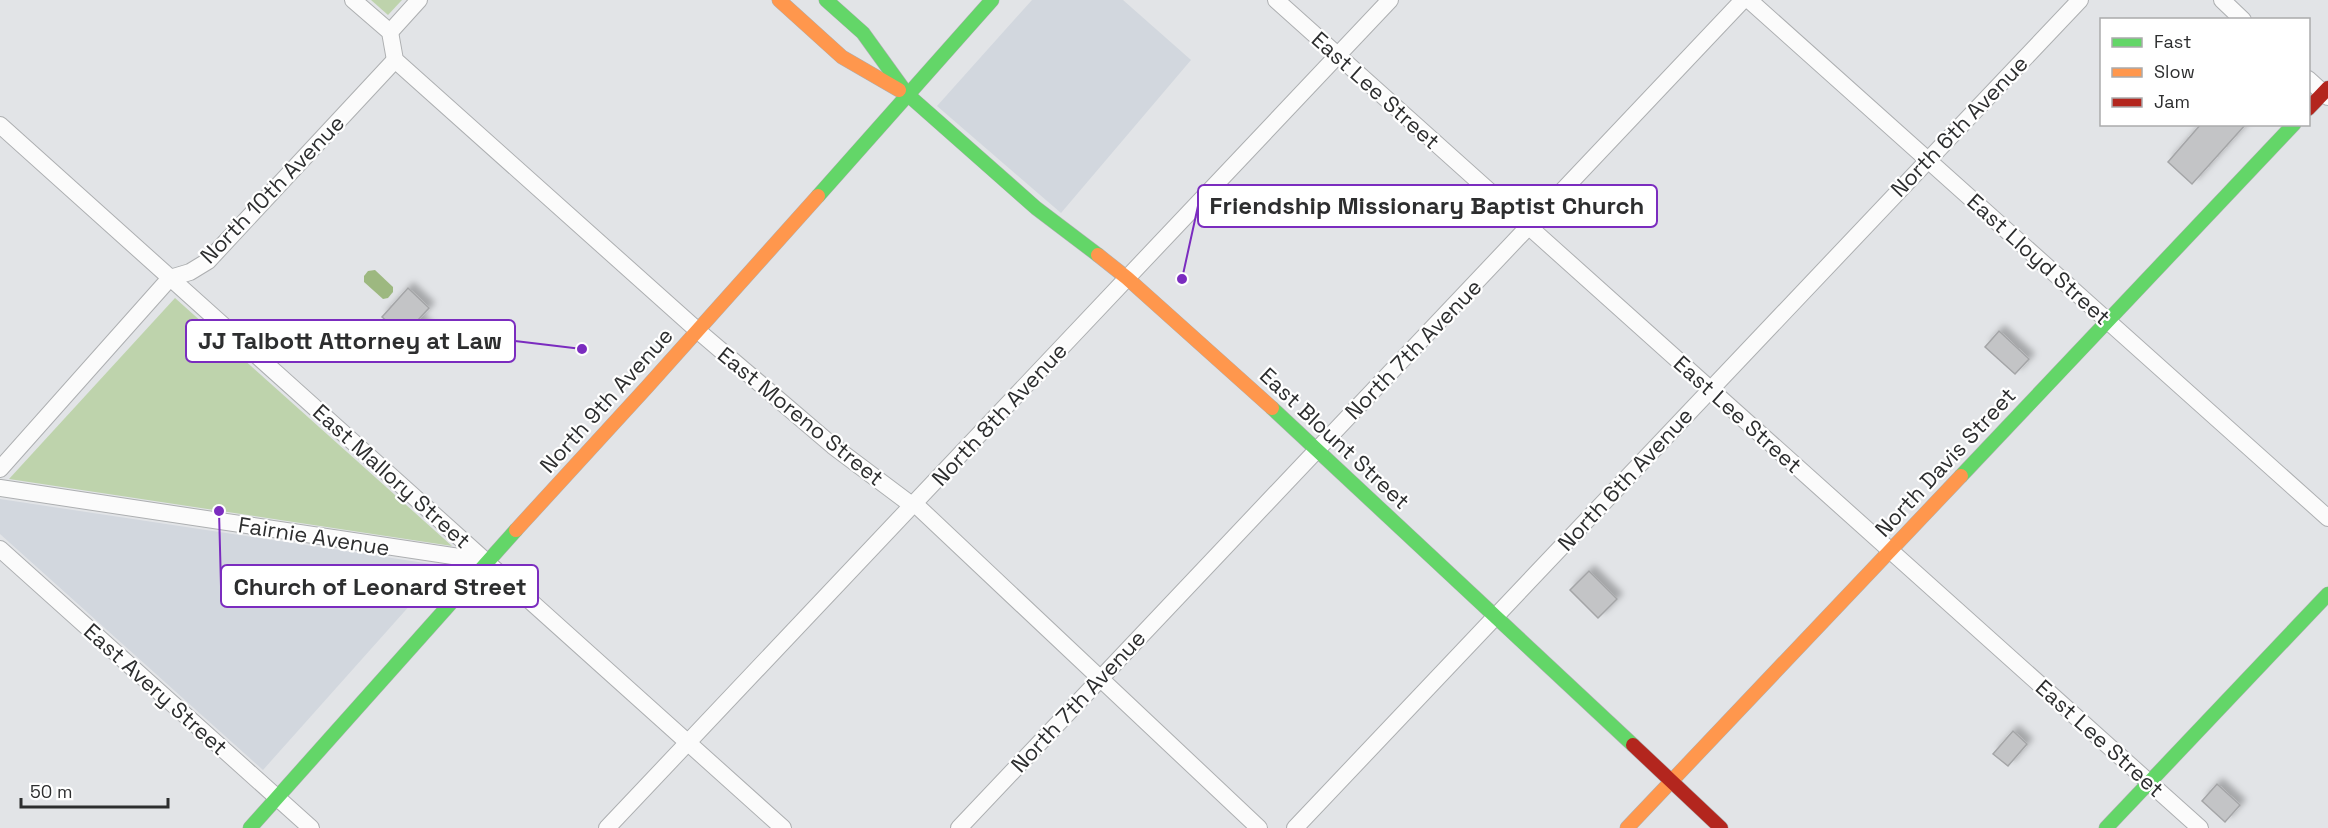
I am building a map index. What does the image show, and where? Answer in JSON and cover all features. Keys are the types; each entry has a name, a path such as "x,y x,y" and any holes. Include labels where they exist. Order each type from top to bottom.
{"main road":[{"name":"East Blount Street","path":"779,0 843,57 907,94 1036,208 1127,278 1317,449 1720,828"},
{"name":"East Blount Street","path":"826,0 863,33 907,94"},
{"name":"North 9th Avenue","path":"250,828 992,0"},
{"path":"2310,107 2326,93"},
{"name":"North Davis Street","path":"1627,828 2292,126"},
{"path":"2106,828 2328,594"}],"street":[{"path":"353,0 390,32 394,60"},
{"path":"390,32 418,0"},
{"name":"East Lee Street","path":"1276,0 2200,828"},
{"name":"North 8th Avenue","path":"607,828 1390,0"},
{"name":"North 7th Avenue","path":"959,828 1743,0"},
{"name":"East Lloyd Street","path":"1749,0 2328,518"},
{"name":"North 6th Avenue","path":"1295,828 2080,0"},
{"path":"2222,0 2241,18"},
{"name":"North 10th Avenue","path":"0,469 170,278 190,272 208,261 394,60"},
{"name":"East Moreno Street","path":"394,60 697,330 833,446 900,497 915,504 1259,828"},
{"path":"2310,81 2326,93"},
{"name":"East Mallory Street","path":"0,125 783,828"},
{"name":"Fairnie Avenue","path":"0,488 487,561"},
{"name":"East Avery Street","path":"0,549 312,828"}],"shaded area":[{"path":"371,0 402,0 388,15"},
{"path":"1032,0 1123,0 1191,60 1061,213 937,106"},
{"path":"375,270 393,287 393,292 388,298 383,299 364,282 364,276 368,271"},
{"path":"175,298 452,546 9,479"},
{"path":"0,499 445,566 263,770 0,534"}],"building":[{"path":"2199,126 2244,126 2192,184 2168,162"},
{"path":"408,288 429,308 418,320 445,344 431,360 382,317"},
{"path":"1999,331 2029,359 2015,374 1985,347"},
{"path":"1589,571 1617,599 1598,618 1570,590"},
{"path":"2013,731 2027,744 2008,766 1993,754"},
{"path":"2217,784 2240,805 2225,822 2202,801"}],"traffic: fast":[{"path":"826,0 863,33 907,94 1036,208 1098,255"},
{"path":"818,196 992,0"},
{"path":"1961,476 2292,126"},
{"path":"1272,408 1633,745"},
{"path":"250,828 516,530"},
{"path":"2106,828 2328,594"}],"traffic: slow":[{"path":"779,0 842,57 899,90"},
{"path":"516,530 818,196"},
{"path":"1098,255 1127,278 1272,408"},
{"path":"1627,828 1961,476"}],"traffic: jam":[{"path":"2310,107 2328,88"},
{"path":"1633,745 1721,828"}],"place":[{"name":"Friendship Missionary Baptist Church","path":"1182,279"},
{"name":"JJ Talbott Attorney at Law","path":"582,349"},
{"name":"Church of Leonard Street","path":"219,511"}]}
